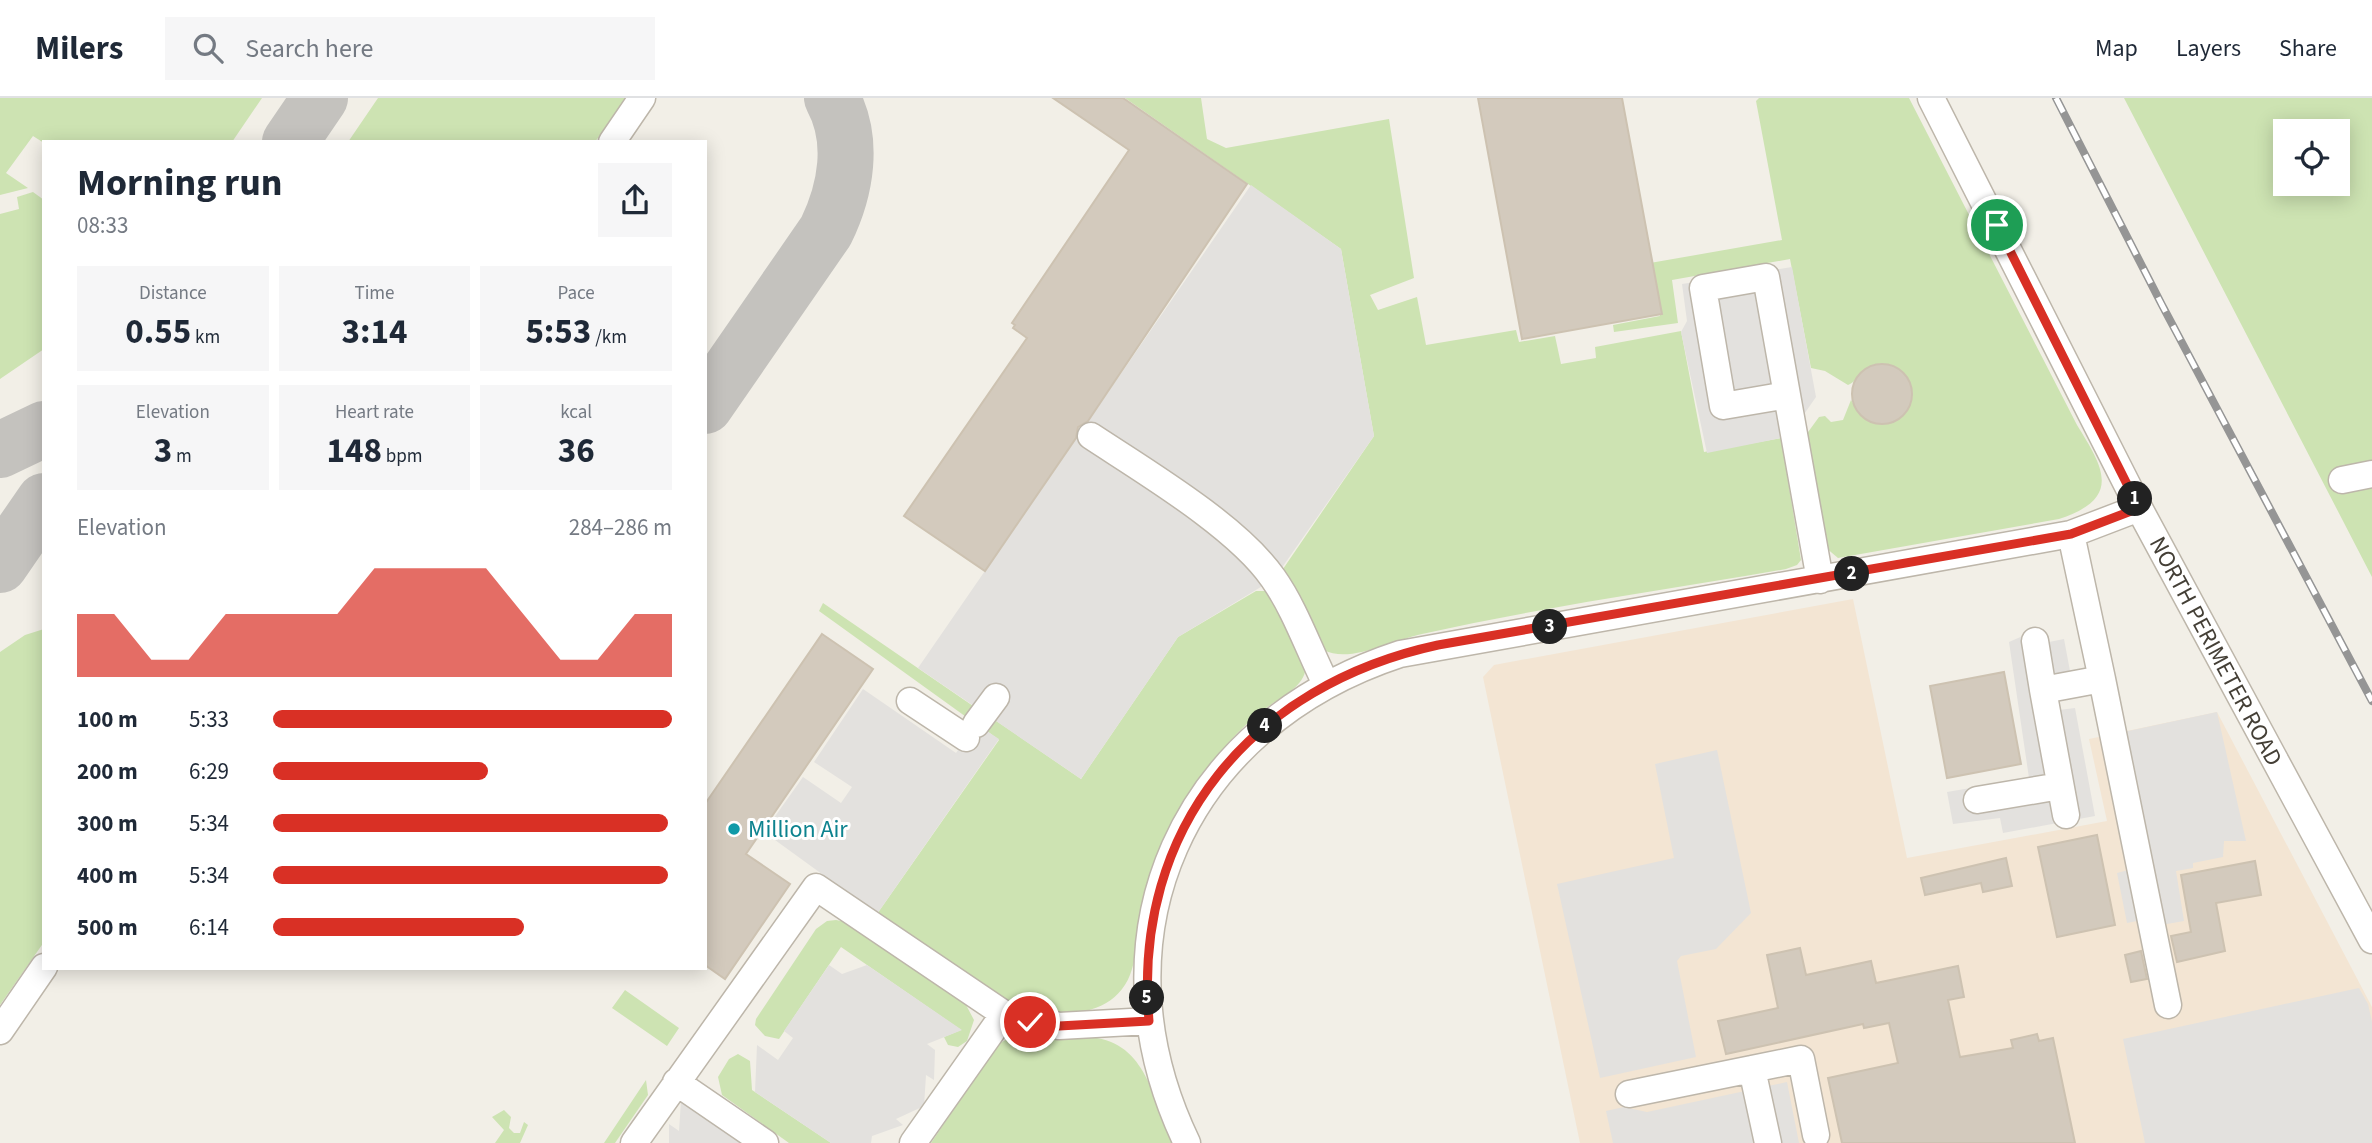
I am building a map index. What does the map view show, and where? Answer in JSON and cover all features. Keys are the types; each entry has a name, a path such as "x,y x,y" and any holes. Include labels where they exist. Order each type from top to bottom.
{"street":[{"path":"613,140 642,98"},
{"name":"NORTH PERIMETER ROAD","path":"1931,98 2139,508 2372,940"},
{"path":"1787,395 1723,406 1703,288 1766,277 1820,580"},
{"path":"1091,436 1176,493 1259,560 1274,579 1326,684"},
{"path":"2342,480 2372,474"},
{"path":"1187,1143 1162,1082 1149,1021 1147,973 1150,929 1159,889 1178,840 1215,780 1247,743 1282,712 1326,684 1400,654 2071,534 2139,508"},
{"path":"2071,534 2168,1005"},
{"path":"2035,641 2066,815"},
{"path":"2043,690 2102,679"},
{"path":"911,701 971,731 996,697"},
{"path":"1977,800 2060,786"},
{"path":"634,1143 816,887 1004,1014 1059,1026 1149,1021"},
{"path":"0,1031 42,970"},
{"path":"914,1143 1004,1014"},
{"path":"1629,1094 1801,1059 1816,1135"},
{"path":"1752,1069 1768,1143"},
{"path":"676,1082 765,1143"}],"shaded area":[{"path":"1251,185 1341,249 1374,436 1274,579 1178,637 1081,779 918,668"},
{"path":"1792,267 1816,397 1800,420 1781,438 1707,453 1681,332 1687,321 1682,284"},
{"path":"1853,599 1907,858 2107,821 2089,739 2217,712 2372,1007 2372,1143 1580,1143 1483,677 1494,665"},
{"path":"2025,635 2044,643 2064,639 2070,671 2053,676 2059,710 2075,708 2095,816 2003,833 2000,818 1953,824 1947,792 2029,778 2009,642"},
{"path":"863,689 956,753 976,724 999,739 877,914 764,832 803,777 841,803 852,787 814,762"},
{"path":"2217,712 2246,841 2224,841 2223,857 2193,863 2193,868 2176,871 2184,921 2144,928 2142,920 2127,923 2117,873 2132,869 2105,736"},
{"path":"1717,750 1751,913 1716,949 1681,956 1677,961 1696,1057 1600,1078 1557,884 1674,858 1655,764"},
{"path":"829,965 842,974 867,965 962,1030 927,1044 935,1050 934,1080 926,1075 924,1106 896,1119 903,1125 872,1136 871,1143 831,1143 755,1092 757,1045 778,1060 793,1038 784,1031"},
{"path":"2359,988 2368,1004 2372,1022 2372,1143 2145,1143 2123,1039"},
{"path":"1787,1082 1799,1143 1613,1143 1606,1111 1624,1107 1647,1112"},
{"path":"682,1086 765,1143 669,1143 669,1124 679,1131"}],"green space":[{"path":"0,98 262,98 233,140 42,142 33,136 6,173 28,188 0,195"},
{"path":"378,98 626,98 596,140 349,140"},
{"path":"1125,98 1201,98 1207,139 1226,148 1389,119 1414,278 1370,295 1378,310 1417,297 1426,345 1516,330 1519,342 1555,336 1561,364 1596,358 1595,347 1681,331 1704,452 1781,438 1801,560 1797,565 1786,569 1512,615 1422,634 1359,653 1334,654 1324,650 1283,569 1374,436 1341,249"},
{"path":"1759,98 1909,98 2094,454 2102,480 2100,491 2092,501 2079,511 2059,519 1838,558 1825,547 1803,439 1819,417 1825,416 1831,422 1843,420 1851,400 1864,416 1877,423 1890,422 1902,416 1909,406 1912,394 1909,381 1898,369 1888,365 1869,367 1848,385 1825,371 1811,368 1790,259 1672,280 1678,323 1614,332 1613,325 1660,316 1650,263 1782,240 1756,101"},
{"path":"2124,98 2372,98 2372,577"},
{"path":"33,192 42,199 42,350 0,379 0,214 19,209 17,197"},
{"path":"1256,591 1267,591 1277,602 1306,668 1304,675 1290,691 1255,717 1234,737 1206,770 1180,809 1164,840 1147,888 1132,969 1123,987 1110,1000 1094,1009 1075,1013 1056,1013 1017,1005 969,978 877,914 999,740 983,728 989,716 1081,779 1178,637"},
{"path":"823,603 976,708 969,719 819,611"},
{"path":"42,630 42,945 0,1005 0,652 25,635"},
{"path":"827,921 846,922 965,1003 974,1020 967,1041 958,1047 948,1045 944,1037 961,1030 841,947 779,1039 765,1036 755,1025 756,1019 816,929"},
{"path":"625,990 679,1028 667,1046 612,1008"},
{"path":"1026,1034 1097,1038 1114,1043 1128,1053 1147,1079 1174,1143 931,1143 998,1044 1013,1036"},
{"path":"738,1054 750,1061 752,1090 831,1143 789,1143 722,1095 718,1077 729,1059"},
{"path":"646,1080 648,1095 615,1143 604,1143"},
{"path":"504,1110 511,1117 509,1128 514,1133 520,1133 524,1122 528,1125 520,1143 495,1143 504,1130 492,1117"}],"building":[{"path":"1053,98 1123,98 1247,184 1088,421 1078,427 1076,438 985,571 904,516 1027,338 1013,328 1015,325 1012,323 1129,150"},
{"path":"1478,98 1622,98 1662,314 1522,339"},
{"path":"1882,364 1899,369 1907,377 1912,394 1907,411 1899,419 1882,424 1865,419 1857,411 1852,394 1857,377 1865,369"},
{"name":"Million Air","path":"822,634 873,669 746,854 790,884 725,979 707,966 707,801"},
{"path":"2004,672 2021,764 1947,778 1930,686"},
{"path":"2097,835 2115,925 2057,937 2038,847"},
{"path":"2006,858 2012,886 1983,892 1981,883 1925,895 1921,878"},
{"path":"2255,861 2261,895 2216,903 2225,951 2177,962 2171,936 2191,932 2181,875"},
{"path":"1800,948 1806,975 1871,961 1876,983 1958,966 1964,997 1948,1000 1960,1057 2013,1048 2011,1040 2037,1034 2039,1041 2053,1038 2075,1143 1842,1143 1828,1078 1898,1063 1889,1023 1864,1028 1863,1024 1726,1054 1718,1021 1778,1008 1767,955"},
{"path":"2141,951 2147,979 2131,982 2125,955"}],"taxiway":[{"path":"291,140 320,98"},
{"path":"707,403 826,231 833,215 843,182 845,148 844,131 832,98"},
{"path":"0,450 42,430"},
{"path":"0,565 42,504"}],"railway":[{"path":"2056,98 2162,305 2372,701"}],"place":[{"name":"Million Air","path":"734,829"}],"route":[{"path":"1030,1022 1059,1026 1149,1021 1147,998 1150,929 1159,889 1171,855 1192,815 1221,772 1257,733 1298,701 1349,672 1400,654 1438,645 2071,534 2139,508 1997,225"}]}
